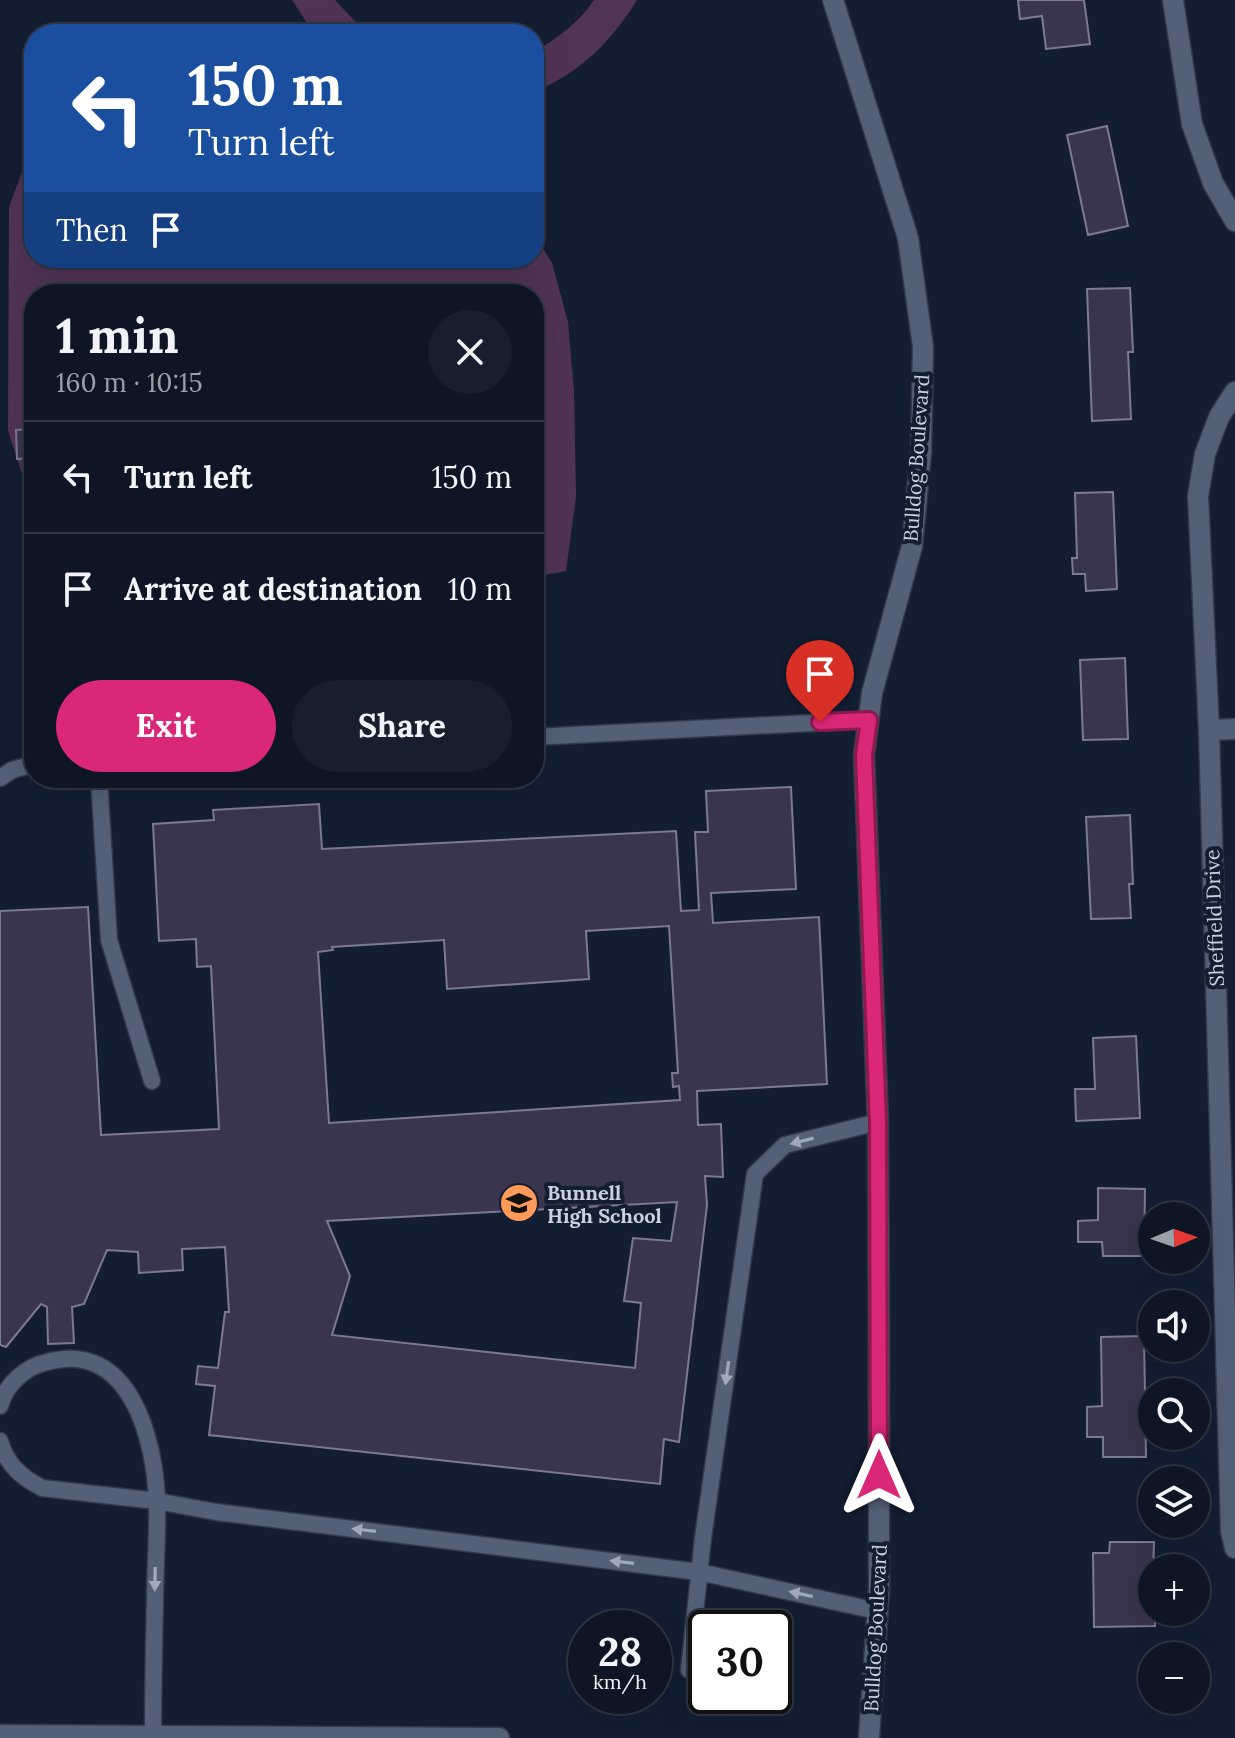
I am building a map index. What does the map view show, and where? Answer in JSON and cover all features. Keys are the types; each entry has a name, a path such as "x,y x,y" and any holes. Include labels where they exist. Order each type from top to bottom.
{"street":[{"name":"Bulldog Boulevard","path":"833,0 908,238 923,347 921,452 912,546 872,693 864,755 878,1122 877,1611 869,1738"},
{"path":"1173,0 1192,124 1213,183 1235,221"},
{"name":"Sheffield Drive","path":"1235,392 1219,417 1205,454 1198,496 1209,730 1231,1516 1235,1548"},
{"path":"1209,730 1235,729"},
{"path":"0,1735 499,1738"}],"lane":[{"path":"544,736 869,720"},
{"path":"0,778 24,767"},
{"path":"100,788 109,940 152,1081"},
{"path":"695,1610 755,1174 785,1145 878,1122"},
{"path":"0,1406 12,1382 27,1370 67,1358 90,1361 106,1369 126,1387 139,1415 151,1450 157,1501 153,1736"},
{"path":"0,1441 6,1458 15,1470 42,1488 699,1572 877,1611"}],"shaded area":[{"path":"292,0 335,0 358,24 308,24"},
{"path":"594,0 637,0 593,55 566,76 544,87 544,46 582,16"},
{"path":"24,166 24,268 544,268 544,250 552,263 568,322 574,391 576,497 566,571 544,575 544,284 24,284 24,480 8,431 9,207"}],"building":[{"path":"1018,0 1084,0 1090,44 1046,49 1042,16 1020,19"},
{"path":"1107,126 1128,226 1088,235 1067,135"},
{"path":"1130,288 1133,352 1128,352 1131,419 1092,421 1087,289"},
{"path":"24,429 24,458 17,459 16,430"},
{"path":"1113,492 1117,589 1086,591 1085,574 1073,574 1072,558 1077,558 1075,493"},
{"path":"1125,658 1128,739 1083,740 1080,660"},
{"path":"791,787 796,889 711,893 713,923 819,917 827,1084 697,1091 698,1125 721,1124 723,1177 705,1176 707,1205 679,1442 664,1439 660,1484 209,1435 215,1386 196,1384 198,1366 218,1368 225,1312 229,1312 225,1247 182,1249 183,1270 139,1273 138,1252 107,1250 84,1304 72,1307 74,1343 48,1344 47,1307 41,1304 6,1347 0,1345 0,911 88,907 101,1135 219,1129 211,966 197,967 196,939 159,941 153,824 214,820 213,810 319,804 322,849 676,831 681,911 699,910 695,832 708,832 706,791","holes":["669,926 678,1073 672,1073 673,1087 679,1086 680,1100 329,1123 318,952 333,950 332,947 444,940 447,989 589,979 586,931","677,1202 671,1241 633,1238 624,1301 641,1303 635,1368 332,1335 350,1276 327,1221"]},
{"path":"1130,815 1131,918 1091,919 1086,817"},
{"path":"1136,1036 1140,1118 1076,1121 1075,1089 1095,1089 1093,1038"},
{"path":"1098,1188 1145,1189 1145,1202 1138,1202 1138,1256 1103,1256 1102,1242 1078,1242 1078,1221 1098,1220"},
{"path":"1138,1336 1138,1362 1144,1362 1145,1378 1138,1378 1138,1450 1146,1450 1146,1457 1103,1457 1103,1437 1087,1437 1087,1407 1102,1406 1101,1337"},
{"path":"1110,1542 1154,1542 1154,1554 1138,1554 1138,1626 1155,1626 1094,1627 1093,1553 1109,1553"}],"place":[{"name":"Bunnell High School","path":"519,1203"}],"route":[{"path":"820,722 869,720 864,755 878,1122 879,1475"}]}
